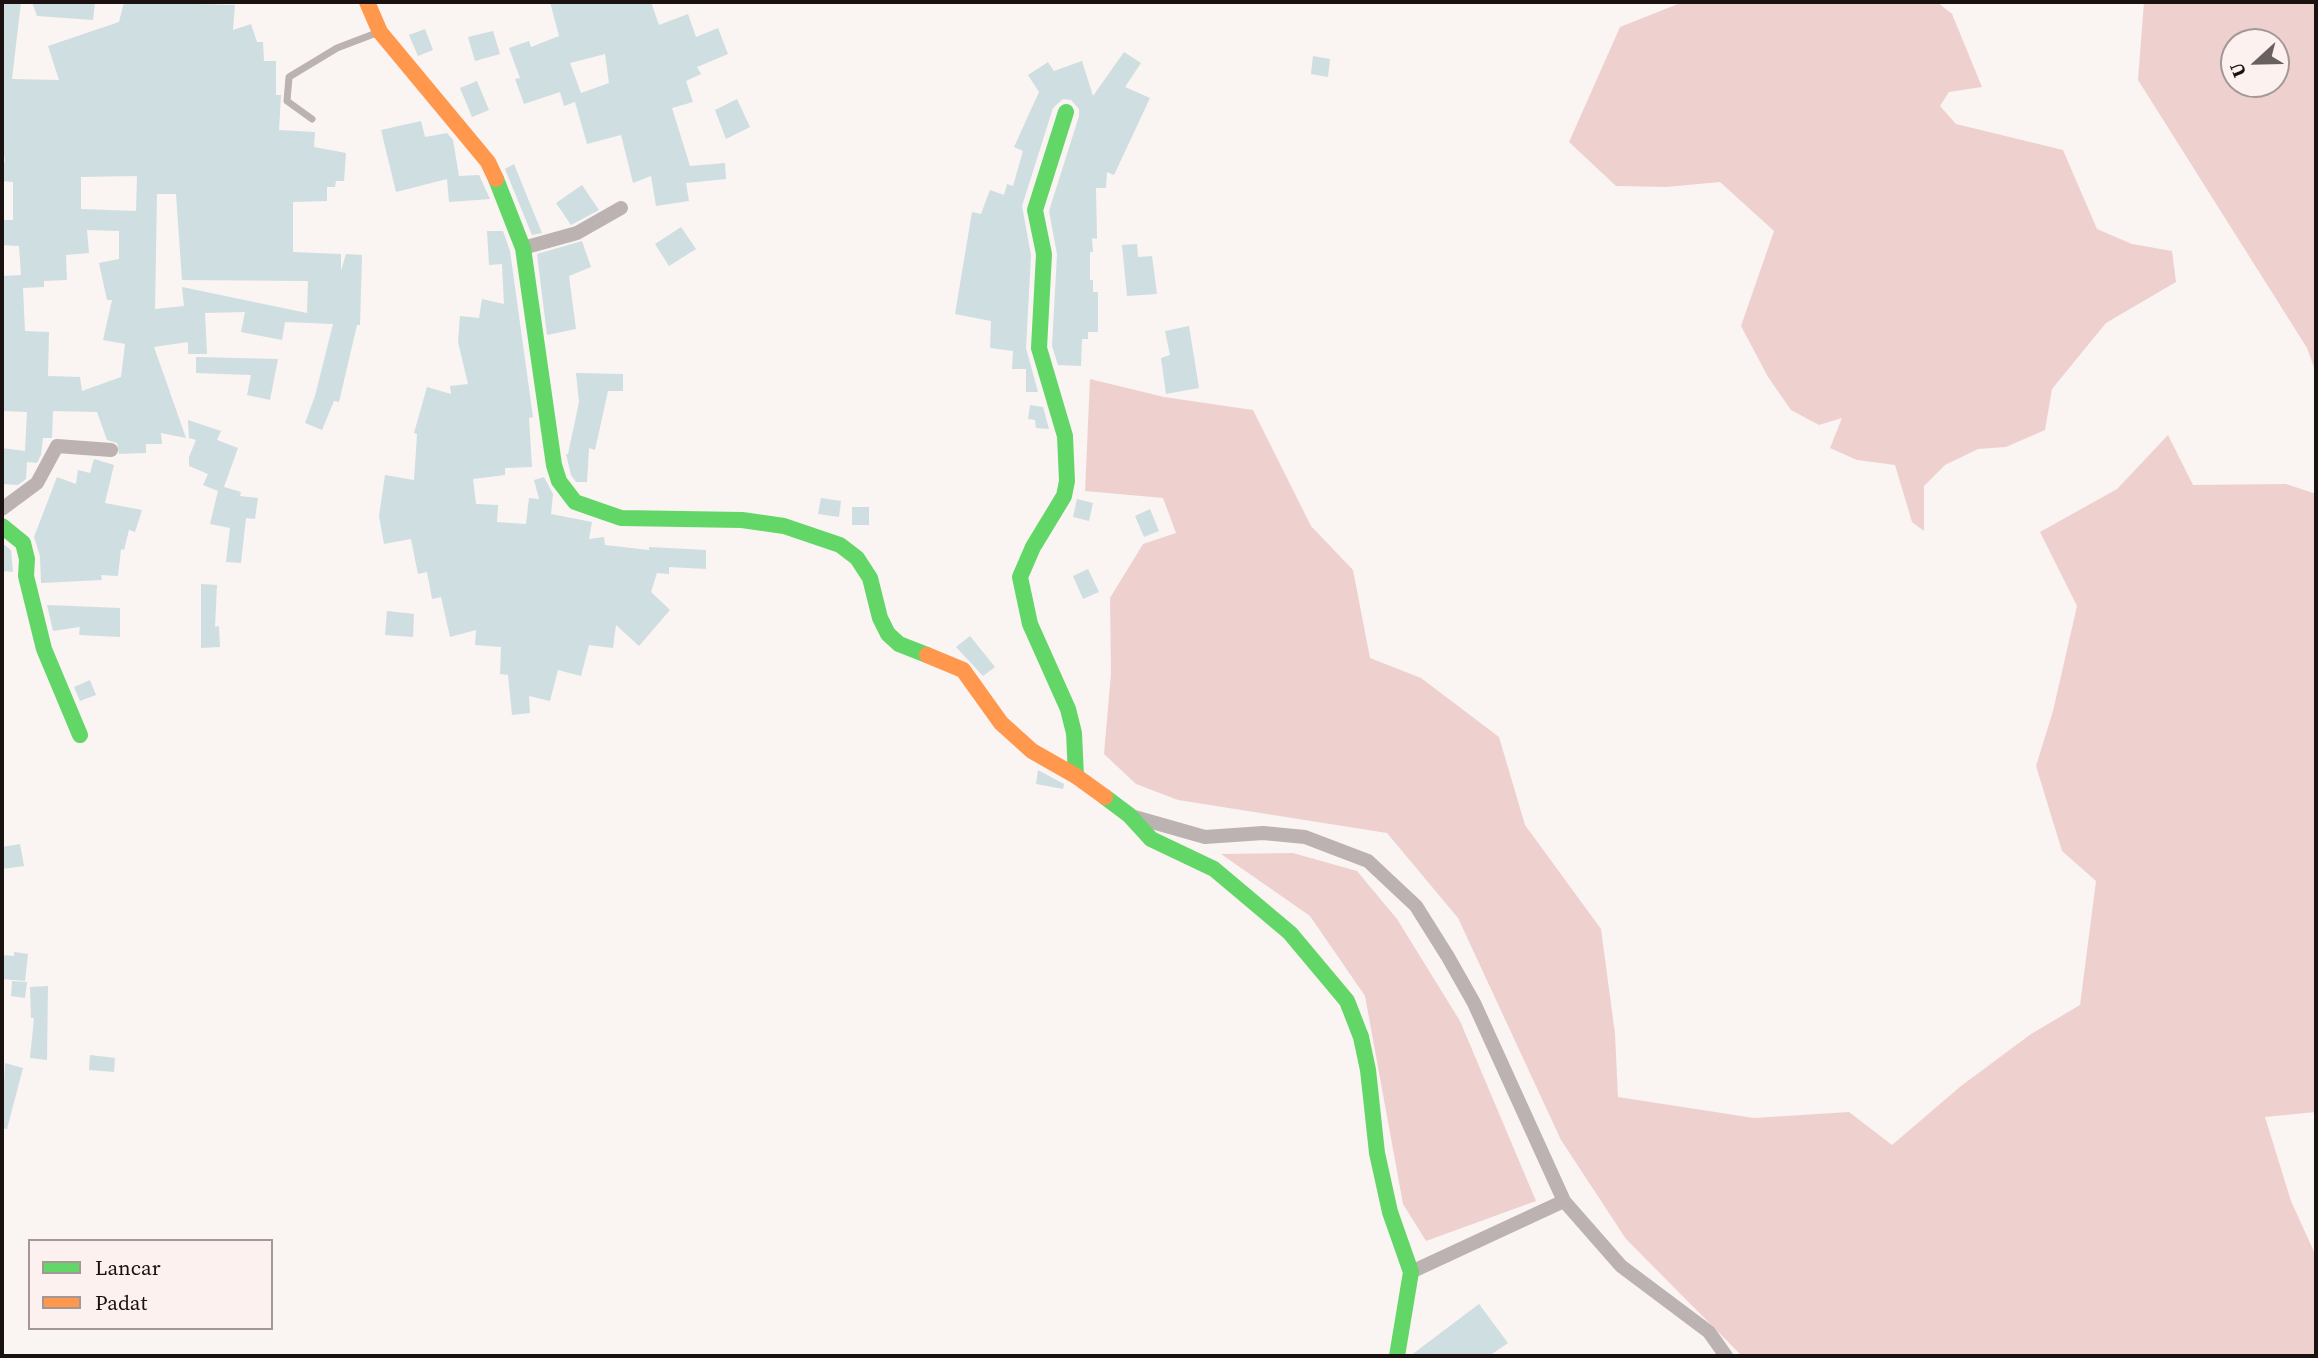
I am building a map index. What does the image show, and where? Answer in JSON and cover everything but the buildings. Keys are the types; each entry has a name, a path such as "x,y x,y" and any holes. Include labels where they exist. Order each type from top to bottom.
{"street":[{"path":"367,2 380,32 488,162 523,248 554,465 559,481 575,502 621,518 742,520 784,526 840,545 857,558 870,578 880,618 888,634 912,650 944,660 963,670 1001,723 1032,751 1076,776 1129,816 1151,839 1214,869 1290,933 1347,1001 1361,1037 1368,1070 1377,1153 1390,1212 1411,1272 1397,1356"},
{"path":"1066,112 1035,210 1044,254 1039,348 1065,436 1067,481 1064,496 1033,547 1020,577 1021,593 1030,624 1068,709 1074,733 1076,776"},
{"path":"523,248 577,233 621,208"},
{"path":"2,509 37,483 57,446 111,450"},
{"path":"2,526 23,543 27,559 26,576 44,649 80,735"},
{"path":"1129,816 1205,836 1263,833 1305,837 1368,861 1416,906 1448,957 1474,1003 1564,1201 1621,1266 1709,1332 1726,1356"},
{"path":"1411,1272 1564,1201"}],"lane":[{"path":"312,119 287,101 289,77 337,48 380,32"}],"shaded area":[{"path":"1683,2 1937,2 1952,14 1982,87 1949,92 1940,106 1956,124 2063,150 2097,229 2132,244 2172,251 2176,282 2106,323 2052,389 2045,430 2006,447 1978,449 1945,465 1924,486 1924,531 1912,522 1895,465 1857,460 1830,448 1842,418 1819,425 1791,410 1768,377 1741,326 1774,231 1720,182 1666,187 1616,186 1569,142 1620,27"},
{"path":"2144,2 2316,2 2316,373 2307,348 2138,80"},
{"path":"1090,379 1164,397 1253,410 1311,526 1353,570 1370,658 1421,678 1499,737 1525,825 1601,929 1615,1034 1618,1097 1754,1118 1849,1112 1892,1145 1961,1086 2031,1034 2080,1005 2096,881 2062,851 2036,766 2053,711 2077,606 2040,532 2117,489 2168,435 2193,485 2286,484 2316,494 2316,1112 2265,1117 2291,1201 2316,1256 2316,1356 1742,1356 1626,1239 1561,1140 1458,918 1387,833 1178,800 1136,784 1104,754 1111,673 1110,598 1143,544 1176,533 1163,498 1085,491"},
{"path":"1293,853 1357,871 1397,919 1460,1021 1536,1201 1426,1241 1403,1204 1365,996 1310,916 1221,854"}],"traffic: fast":[{"path":"1066,112 1035,210 1044,254 1039,348 1065,436 1067,481 1064,496 1033,547 1020,577 1030,624 1068,709 1074,733 1076,776"},
{"path":"496,179 523,248 554,465 559,481 575,502 621,518 742,520 784,526 840,545 857,558 870,578 880,618 888,634 899,644 927,655"},
{"path":"2,526 23,543 27,559 26,576 44,649 80,735"},
{"path":"1105,797 1129,815 1151,839 1214,869 1290,933 1347,1001 1361,1037 1368,1070 1377,1153 1390,1212 1411,1272 1397,1356"}],"traffic: slow":[{"path":"367,2 380,32 488,162 496,179"},
{"path":"927,655 963,670 1001,723 1032,751 1076,776 1105,797"}]}
